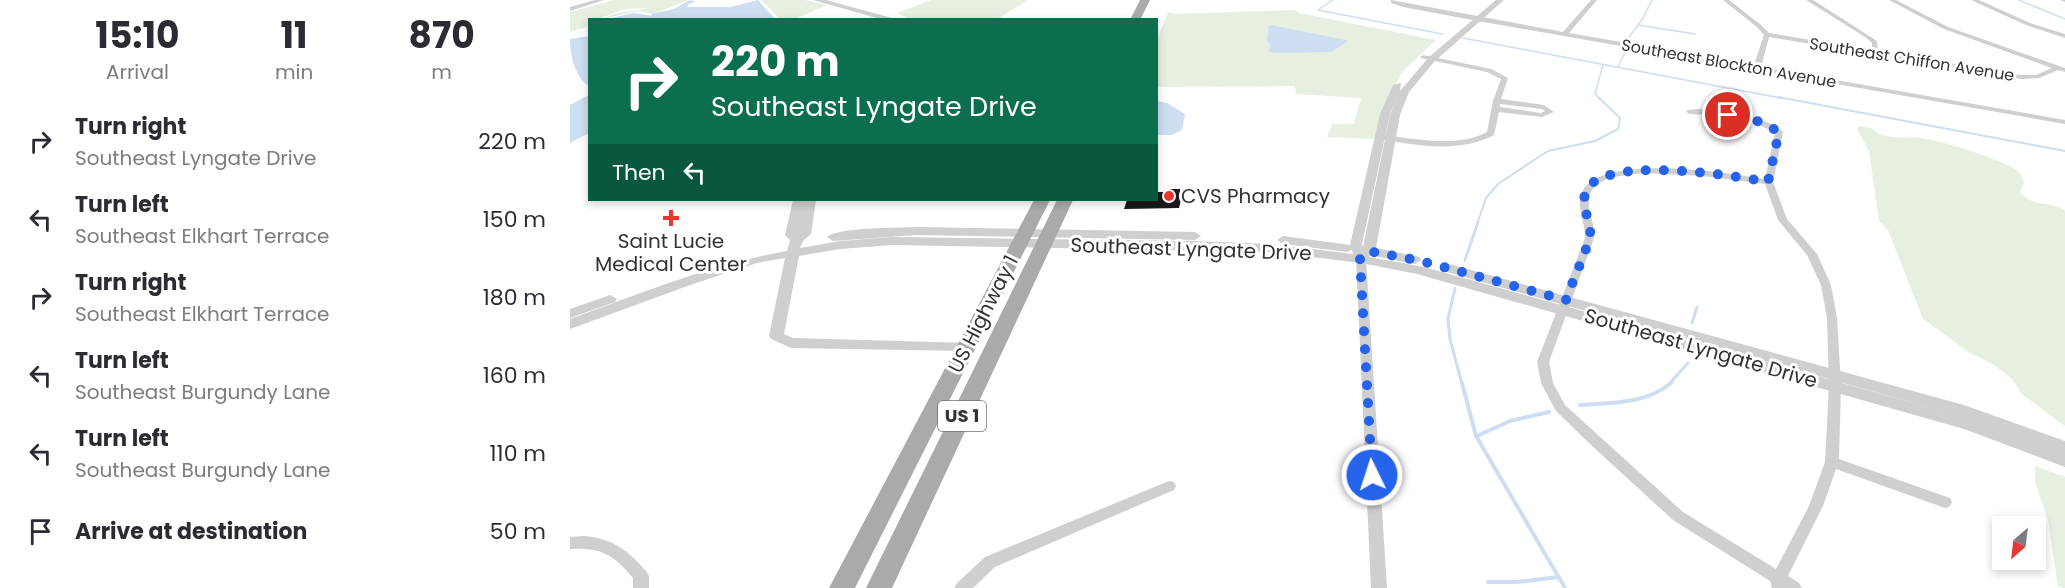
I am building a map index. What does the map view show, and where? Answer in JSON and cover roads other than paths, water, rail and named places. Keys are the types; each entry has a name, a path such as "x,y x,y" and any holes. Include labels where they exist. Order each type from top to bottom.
{"main road":[{"path":"1136,18 1145,0"},
{"name":"US Highway 1","path":"842,588 1042,201"},
{"name":"US Highway 1","path":"879,588 1065,201"}],"street":[{"path":"572,8 601,0"},
{"path":"817,0 887,18"},
{"path":"1474,19 1491,0"},
{"path":"1379,588 1362,253 1356,244 1369,188 1395,115 1400,92 1428,58 1500,0"},
{"path":"1565,34 1594,0"},
{"path":"1726,0 1742,15 1764,29 1767,35 1757,67"},
{"path":"1809,0 1826,13 1867,35 1875,42 1875,53"},
{"path":"1892,0 1946,28 2065,70"},
{"path":"1974,0 2028,24 2065,36"},
{"name":"Southeast Blockton Avenue","path":"1394,1 1474,19 2065,122"},
{"name":"Southeast Chiffon Avenue","path":"1767,35 2021,77 2037,77 2056,68"},
{"path":"1386,138 1468,143 1483,139 1491,133 1496,105 1505,78 1489,70 1428,58"},
{"path":"1496,105 1544,107 1550,112 1542,115 1496,105"},
{"path":"1690,112 1711,112 1761,122 1779,132 1768,182 1783,220 1812,254 1826,285 1832,318 1835,380 1832,462 1816,506 1778,584"},
{"path":"1362,253 1371,246 1382,189 1386,138"},
{"path":"1768,182 1727,174 1682,170 1607,174 1592,183 1585,194 1584,209 1590,234 1543,362 1546,383 1560,408 1678,516 1778,584 1794,588"},
{"path":"1369,188 1382,189"},
{"path":"798,201 791,235 795,244 776,336 791,343 966,346"},
{"path":"570,324 795,244 805,234 810,201"},
{"name":"Southeast Lyngate Drive","path":"795,244 840,245 904,241 1047,238 1362,253 1419,270 1564,304 1835,380 1964,411 2065,448"},
{"path":"570,314 724,259 795,244"},
{"name":"Southeast Lyngate Drive","path":"1835,380 1968,424 2065,460"},
{"path":"1832,462 1945,502"},
{"path":"962,588 990,562 1168,486"},
{"path":"570,543 592,543 613,549 626,557 641,576 641,588"}],"water":[{"path":"690,0 695,2 687,7 730,7 758,0 774,18 612,18 633,13 652,16 651,14 674,9"},
{"path":"1271,25 1347,42 1331,52 1273,53 1269,51 1270,44 1267,41"},
{"path":"588,36 588,85 580,78 574,66 570,39"},
{"path":"588,96 588,134 570,143 570,105"},
{"path":"1158,101 1167,103 1185,114 1182,130 1172,135 1158,135"}],"waterway":[{"path":"1333,0 1318,10 1442,34"},
{"path":"1638,25 1652,0"},
{"path":"2019,0 2065,19"},
{"path":"1625,42 1638,25"},
{"path":"1638,25 1695,34"},
{"path":"1463,38 1786,99"},
{"path":"1618,67 1626,50"},
{"path":"1598,97 1595,94 1603,65"},
{"path":"1477,224 1486,198 1498,184 1548,151 1595,141 1618,129 1620,118 1598,97"},
{"path":"1778,97 2065,151"},
{"path":"1465,260 1478,222"},
{"path":"1455,288 1448,319 1450,339 1462,384"},
{"path":"1692,323 1697,307"},
{"path":"1669,384 1688,363"},
{"path":"1462,383 1476,436 1565,588"},
{"path":"1580,405 1639,399 1671,383"},
{"path":"1477,436 1510,421 1549,412"},
{"path":"1488,582 1517,582 1558,577"}],"place":[{"name":"CVS Pharmacy","path":"1169,196"},
{"name":"Saint Lucie Medical Center","path":"671,218"}]}
